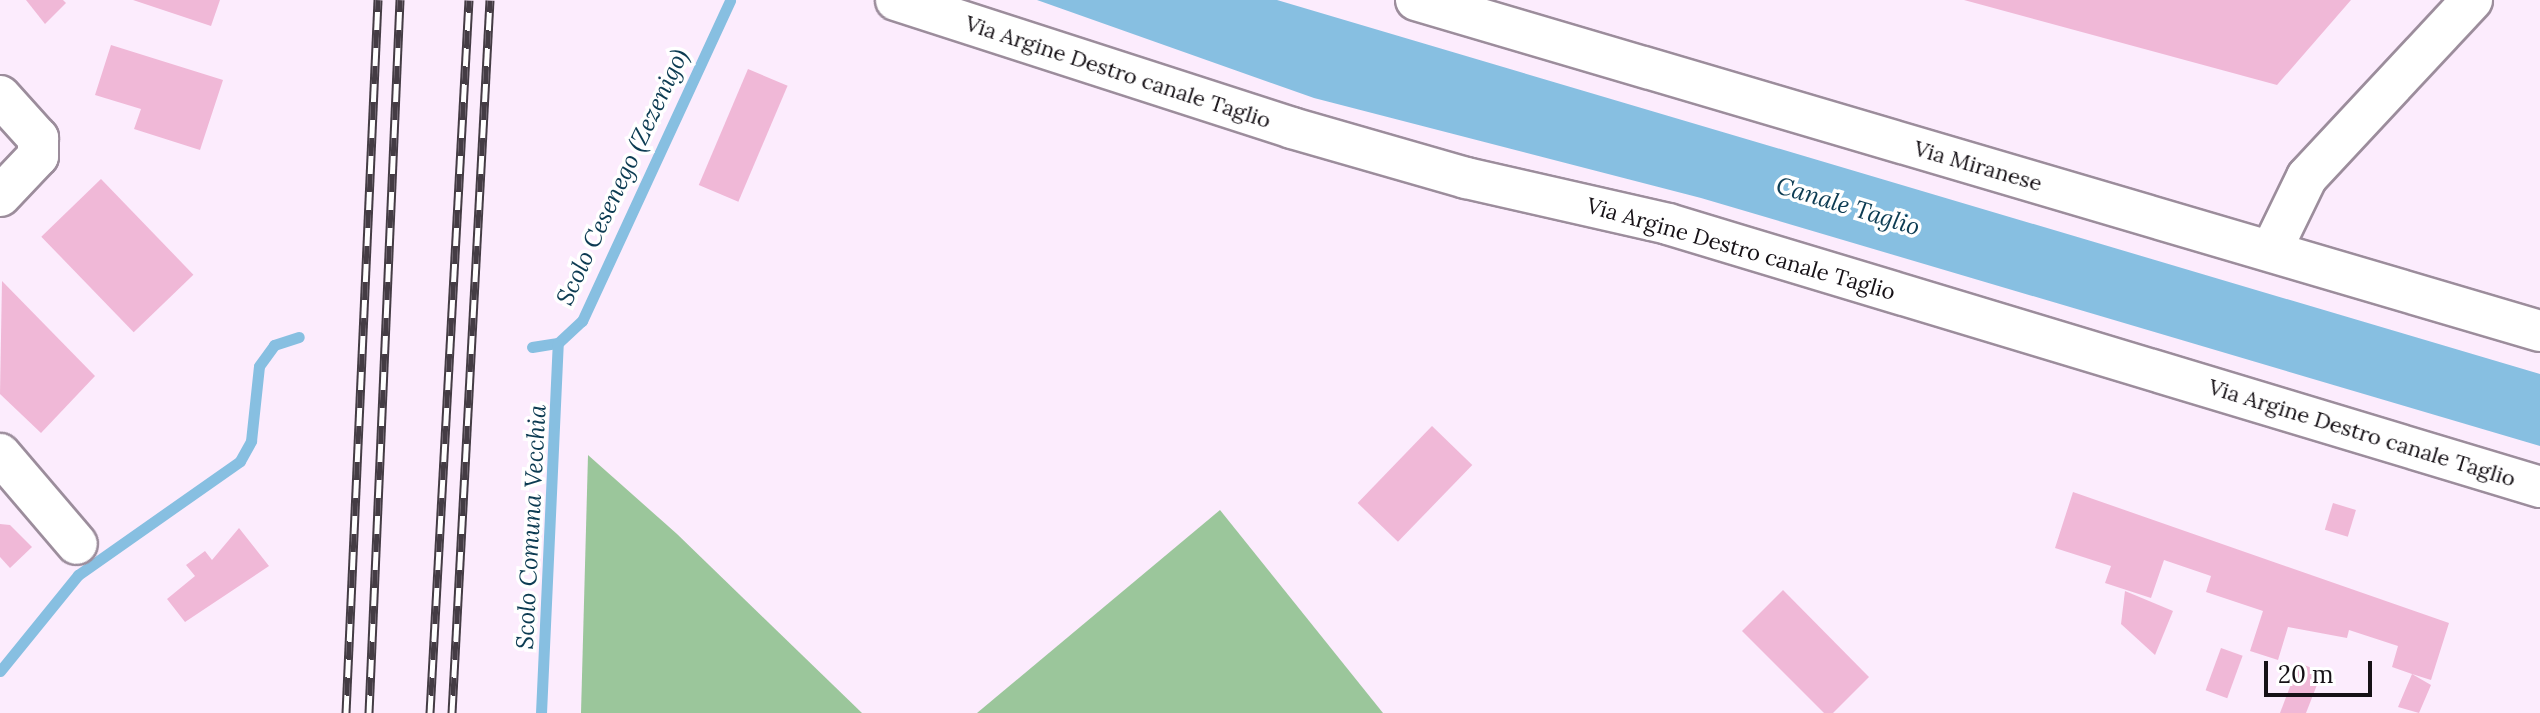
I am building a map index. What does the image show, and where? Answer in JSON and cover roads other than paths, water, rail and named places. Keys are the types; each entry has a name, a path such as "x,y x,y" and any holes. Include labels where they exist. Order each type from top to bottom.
{"street":[{"name":"Via Argine Destro canale Taglio","path":"896,0 1292,128 1466,178 1668,224 2540,487"},
{"name":"Via Miranese","path":"1416,0 2540,331"},
{"path":"2271,251 2307,177 2472,0"},
{"path":"0,96 38,138 38,156 0,196"},
{"path":"0,454 77,544"}],"water":[{"name":"Canale Taglio","path":"1037,0 1277,0 2540,374 2540,446 1701,198 1314,98"}],"waterway":[{"name":"Scolo Cesenego (Zezenigo)","path":"532,347 558,343 582,321 730,0"},
{"name":"Scolo Cesenego (Zezenigo)","path":"0,671 78,575 240,461 251,441 259,366 274,345 299,337"},
{"name":"Scolo Comuna Vecchia","path":"541,713 558,343"}],"railway":[{"path":"346,713 378,0"},
{"path":"369,713 400,0"},
{"path":"430,713 469,0"},
{"path":"452,713 490,0"}]}
